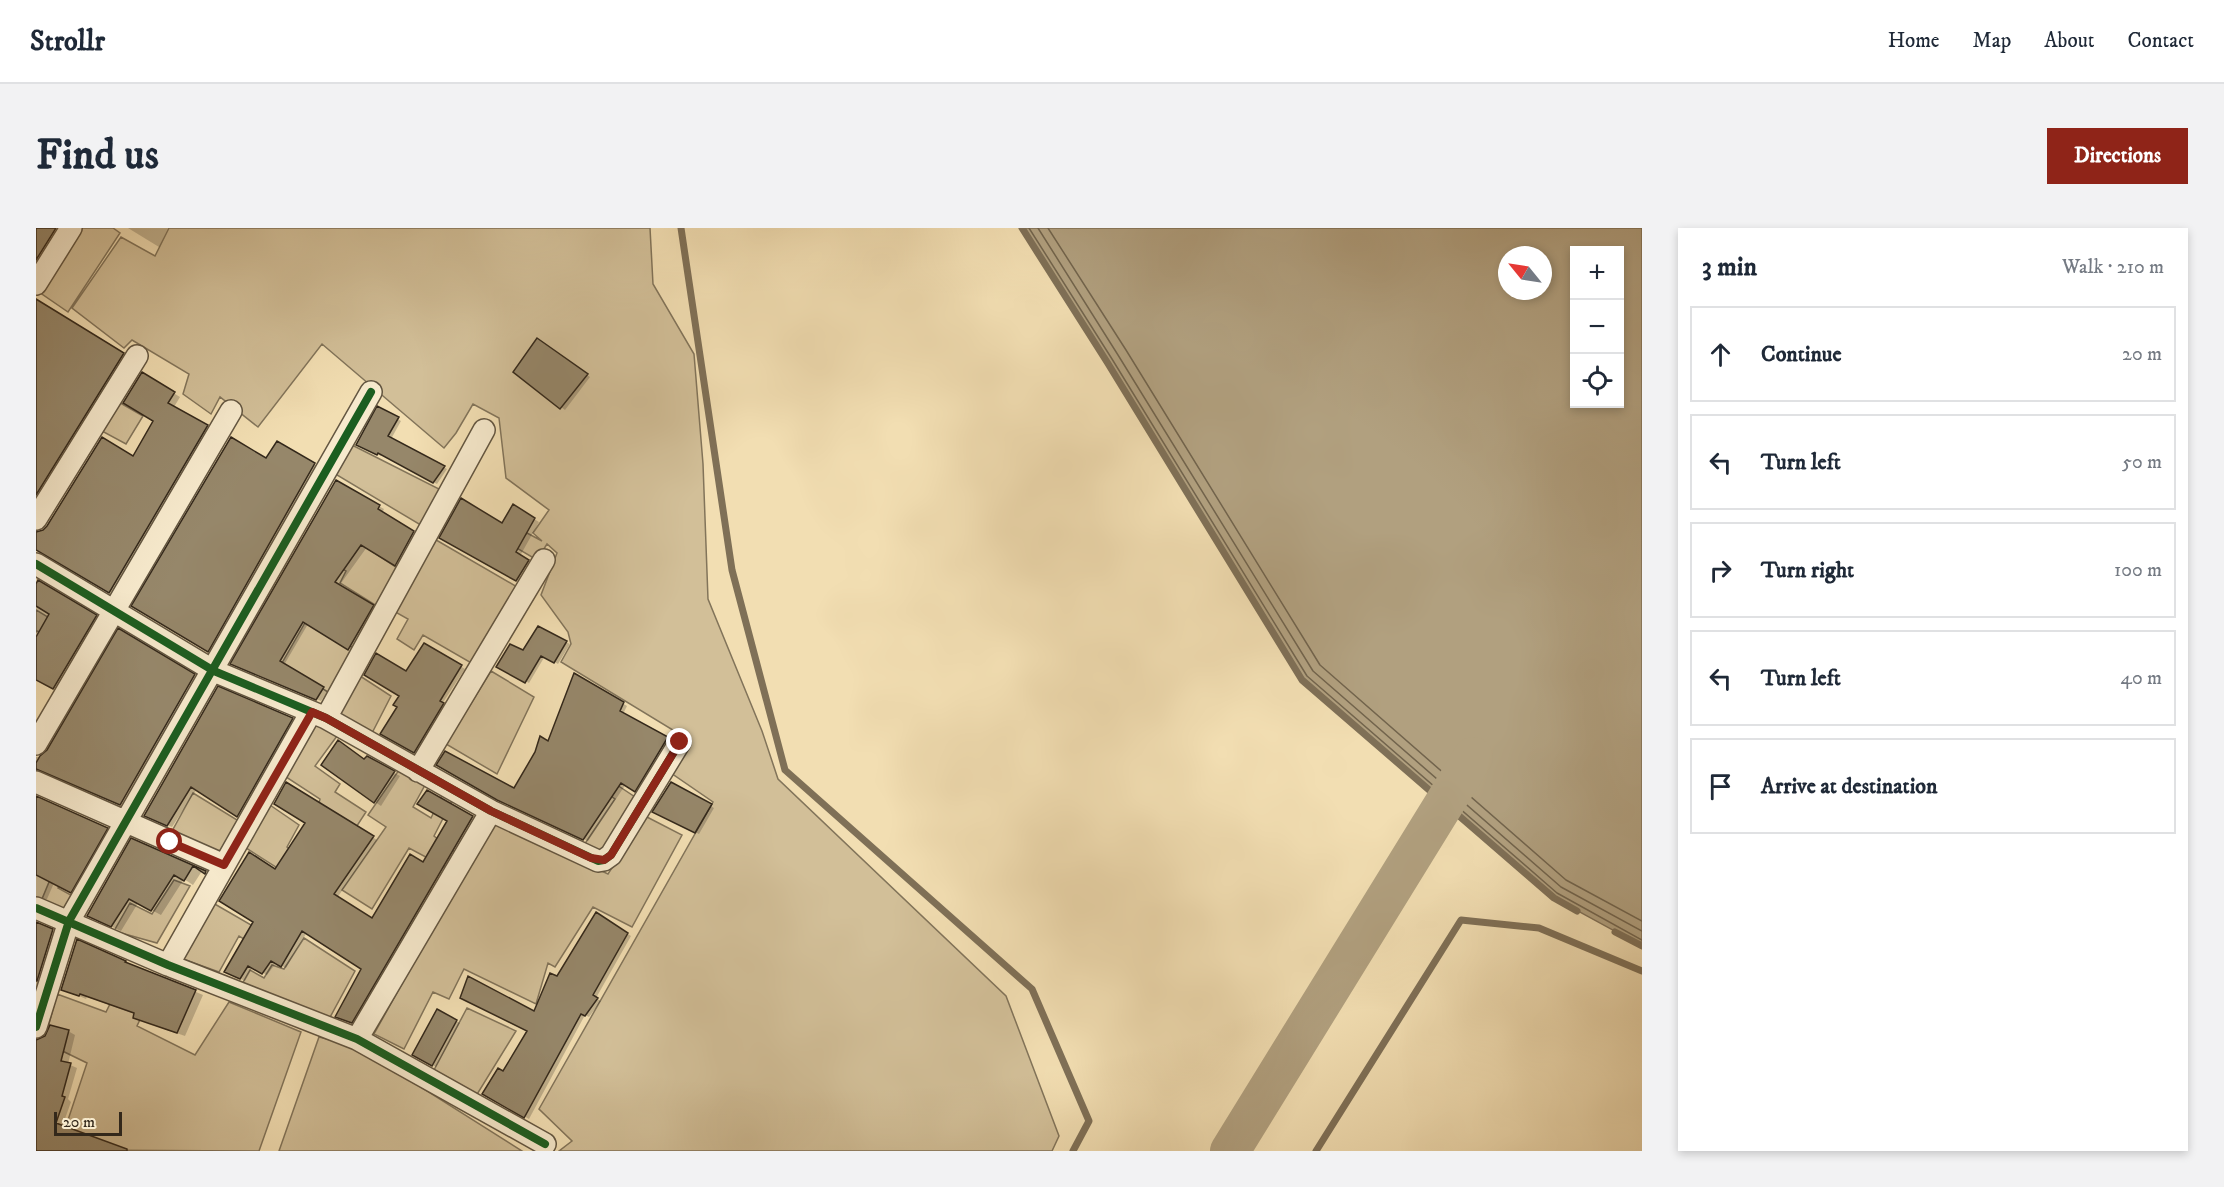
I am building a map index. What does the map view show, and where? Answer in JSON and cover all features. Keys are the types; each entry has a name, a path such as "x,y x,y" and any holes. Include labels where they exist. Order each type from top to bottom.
{"street":[{"path":"36,284 71,228"},
{"path":"36,519 137,356"},
{"path":"36,1027 69,921 214,671 371,392"},
{"path":"36,744 231,411"},
{"path":"168,964 224,865 319,715 484,429"},
{"path":"418,771 544,560"},
{"path":"36,564 214,671 319,715 491,811 591,858 604,860 611,855 680,742"},
{"path":"36,782 224,865"},
{"path":"357,1039 491,811"},
{"path":"36,908 168,964 357,1039 545,1144"}],"shaded area":[{"path":"81,228 113,228 120,233 68,312 39,292"},
{"path":"169,228 650,228 653,284 694,354 703,464 708,599 762,731 778,779 1006,996 1059,1136 1052,1151 559,1151 572,1141 539,1109 713,802 671,773 691,741 561,662 571,644 568,632 541,595 557,553 547,544 537,560 498,537 521,539 527,533 542,541 533,533 549,510 506,478 499,418 473,404 444,448 322,344 258,427 220,397 211,414 183,394 189,374 132,340 124,348 72,308 121,237 155,256"},
{"path":"117,401 143,416 126,444 100,430"},
{"path":"348,443 443,491 424,527 332,472"},
{"path":"431,537 519,588 473,664 423,635 414,650 397,639 408,619 390,609"},
{"path":"352,538 402,571 380,608 340,583 346,571 336,565"},
{"path":"36,610 76,634 68,646 36,632"},
{"path":"306,621 359,651 334,696 282,663"},
{"path":"491,671 534,697 497,774 446,744"},
{"path":"357,674 391,696 370,737 334,714"},
{"path":"312,722 326,725 337,736 315,766 340,784 335,792 366,812 353,832 318,807 320,799 283,775"},
{"path":"399,770 425,785 413,807 431,818 443,793 452,801 434,836 460,856 450,870 409,848 372,909 342,890 386,827 368,815"},
{"path":"605,777 638,799 604,853 582,848 615,799 599,788"},
{"path":"193,793 242,823 223,860 171,833"},
{"path":"267,803 299,825 287,847 338,883 329,901 246,848"},
{"path":"645,816 682,835 632,927 593,907 555,967 548,963 536,1004 464,969 449,999 433,992 404,1049 374,1034 493,820 608,874"},
{"path":"69,834 86,841 58,888 78,899 70,914 42,899"},
{"path":"174,880 190,886 157,943 114,931 130,903 152,914"},
{"path":"213,903 265,933 256,946 239,936 219,972 180,958"},
{"path":"304,938 355,971 328,1021 241,986 250,970 264,978 272,965 284,969"},
{"path":"129,965 157,983 137,1026 195,1055 229,1002 301,1032 259,1151 58,1150 87,1063 44,1042 57,994 106,1012"},
{"path":"467,1008 516,1031 476,1096 433,1072"},
{"path":"319,1037 356,1046 522,1151 279,1151"}],"water":[{"path":"1022,228 1642,228 1642,946 1554,898 1302,680"}],"building":[{"path":"36,228 56,228 36,260"},
{"path":"36,299 124,353 36,495"},
{"path":"537,338 588,374 560,409 513,372"},
{"path":"142,372 175,392 168,403 208,425 109,593 36,550 36,532 47,526 102,437 133,456 153,421 123,403"},
{"path":"377,406 399,417 388,436 445,466 433,483 378,453 377,455 356,445"},
{"path":"231,437 266,458 277,441 315,463 208,652 131,606"},
{"path":"336,480 380,505 378,509 414,531 395,566 361,545 335,582 374,605 348,650 303,622 280,661 324,687 316,700 230,664"},
{"path":"461,498 502,523 513,504 535,518 516,552 529,560 516,581 439,538"},
{"path":"38,580 97,615 53,689 36,680 36,637 49,614 36,606"},
{"path":"538,626 567,641 554,663 541,656 525,683 496,667 510,644 523,650"},
{"path":"118,628 195,674 120,805 36,769 40,756 47,750"},
{"path":"424,643 462,665 440,701 444,703 414,753 380,734 397,707 393,705 399,696 364,675 376,653 406,671"},
{"path":"574,673 624,702 620,711 668,737 635,792 621,783 583,840 497,800 436,765 445,751 514,788 535,752 540,736 548,741"},
{"path":"218,686 293,718 237,817 191,787 167,826 144,816"},
{"path":"338,740 364,759 367,756 395,771 374,803 321,765"},
{"path":"286,782 374,836 334,894 372,918 410,854 423,862 447,821 417,804 427,790 473,816 352,1023 335,1017 361,969 302,931 281,967 271,961 262,974 248,966 240,979 224,972 253,922 219,901 249,852 275,869 305,823 274,804"},
{"path":"671,782 712,804 695,833 652,812"},
{"path":"36,796 108,828 71,893 36,875"},
{"path":"131,838 206,871 205,874 193,866 184,881 174,875 151,911 129,899 111,927 87,916"},
{"path":"596,912 628,933 593,995 598,998 585,1016 581,1014 524,1118 482,1094 498,1068 503,1071 527,1031 460,998 468,976 534,1011 550,973 557,976"},
{"path":"36,922 53,929 37,981 36,981"},
{"path":"77,939 125,962 196,990 177,1033 133,1018 134,1013 80,994 79,996 61,990"},
{"path":"437,1009 457,1020 432,1066 412,1055"},
{"path":"50,1025 69,1030 61,1061 71,1063 62,1096 65,1097 56,1123 127,1149 127,1151 36,1151 36,1040 45,1036"}],"waterway":[{"path":"681,228 732,570 785,770 1032,989 1089,1121 1073,1151"},
{"path":"1022,228 1302,680 1554,898 1577,911"},
{"path":"1230,1151 1473,757"},
{"path":"1316,1151 1461,920 1539,928 1642,971"},
{"path":"1615,932 1642,946"}],"cycle path":[{"path":"36,1027 69,921 371,392"},
{"path":"36,564 214,671 326,718 491,811 598,861 611,855 680,742"},
{"path":"36,908 168,965 357,1039 545,1144"}],"route":[{"path":"170,842 224,865 312,712 491,811 591,858 598,861 604,860 611,855 680,742"}]}
